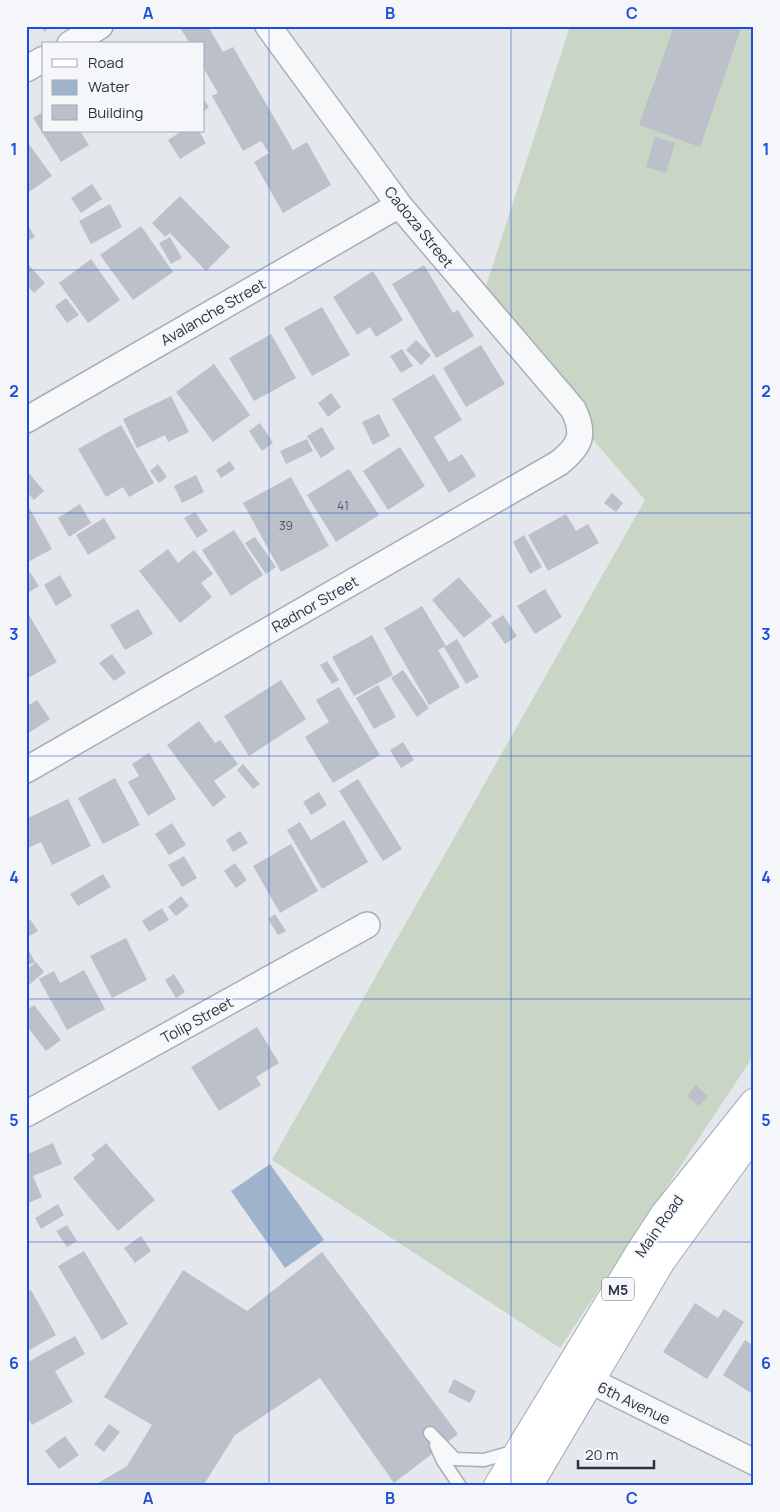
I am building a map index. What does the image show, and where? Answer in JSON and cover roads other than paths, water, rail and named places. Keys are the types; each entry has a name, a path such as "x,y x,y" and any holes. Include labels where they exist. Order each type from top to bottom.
{"main road":[{"name":"Main Road","path":"528,1486 579,1375 637,1257 665,1214 754,1103"},
{"name":"Main Road","path":"498,1486 519,1450 579,1375 754,1133"}],"street":[{"path":"73,42 100,26"},
{"name":"Cadoza Street","path":"268,26 399,205 567,402 579,421"},
{"path":"26,69 42,60"},
{"name":"Avalanche Street","path":"26,420 399,205"},
{"name":"Radnor Street","path":"26,770 559,463 573,452 578,444 581,434 579,421"},
{"name":"Tolip Street","path":"26,1114 367,925"},
{"name":"6th Avenue","path":"579,1375 754,1462"}],"lane":[{"path":"460,1486 443,1461 430,1433 455,1459 484,1460 519,1450"}],"water":[{"path":"270,1164 324,1240 285,1268 231,1191"}]}
